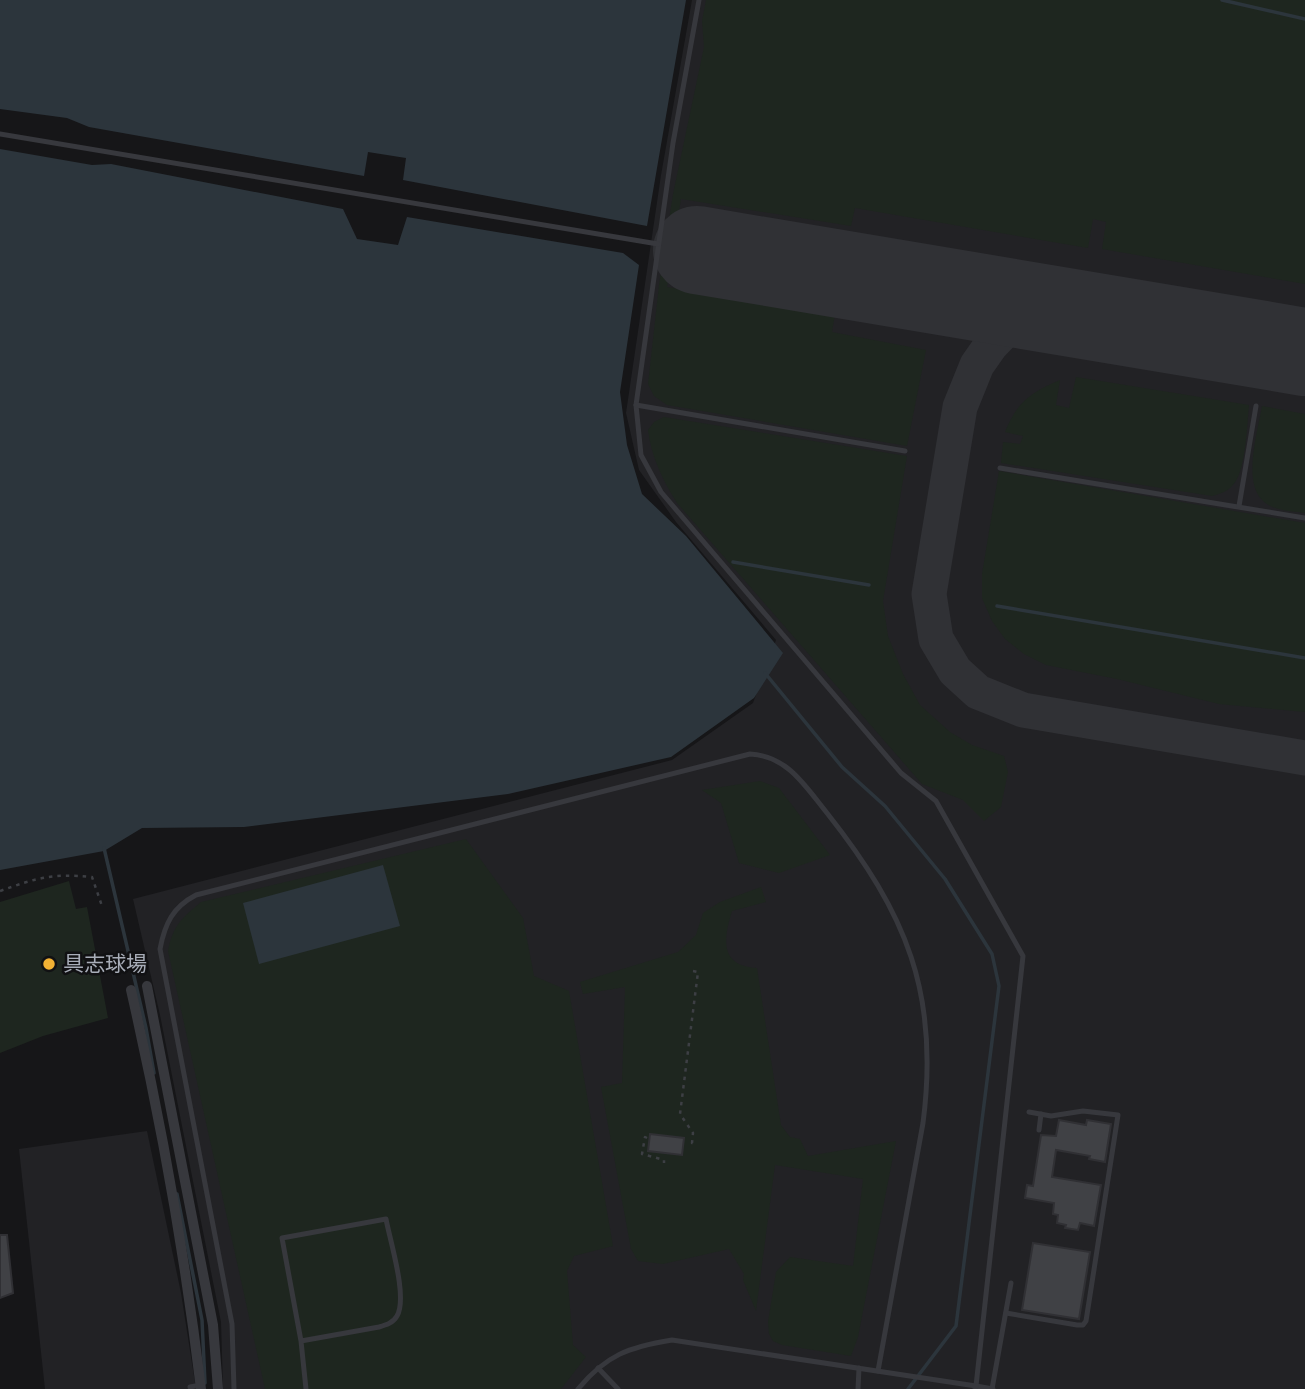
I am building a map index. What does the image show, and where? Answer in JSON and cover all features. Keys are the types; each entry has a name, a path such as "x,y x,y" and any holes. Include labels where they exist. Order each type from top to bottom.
{"street":[{"path":"147,986 213,1325 218,1389"},
{"path":"131,990 145,1050 189,1297 197,1387"}],"lane":[{"path":"699,0 673,143 636,405 641,455 661,492 901,773 936,801 1023,956 975,1387"},
{"path":"0,134 658,244"},
{"path":"636,405 905,451"},
{"path":"1240,506 1256,406"},
{"path":"1000,468 1305,518"},
{"path":"234,1389 232,1324 160,948 164,928 173,913 183,902 196,895 750,754 764,755 794,771 860,854 888,901 913,962 922,999 928,1040 928,1083 878,1371"},
{"path":"1006,1313 1077,1325 1083,1325 1086,1321 1118,1115 1083,1111 1051,1116 1029,1112"},
{"path":"1039,1130 1041,1114"},
{"path":"301,1341 379,1328 390,1324 396,1318 401,1297 386,1219 282,1238 301,1341 306,1389"},
{"path":"578,1389 608,1359 637,1346 672,1340 992,1389 1011,1283"},
{"path":"598,1368 618,1389"},
{"path":"858,1389 859,1368"}],"path":[{"path":"0,891 39,877 92,877 102,906"},
{"path":"693,971 698,972 680,1114 693,1133 692,1143 695,1144"},
{"path":"648,1138 645,1137 642,1154 664,1160 664,1163"}],"shaded area":[{"path":"0,0 686,0 647,226 403,180 406,158 368,152 364,176 89,127 67,118 0,109"},
{"path":"692,0 1305,0 1305,1389 223,1389 221,1322 160,1015 133,899 672,760 753,703 776,640 676,522 639,470 626,413 661,175"},
{"path":"706,0 1305,0 1305,284 1102,249 1106,222 1093,219 1088,248 855,208 851,226 681,199 667,287 835,314 832,332 926,350 907,446 667,405 654,396 648,384 673,194 704,47 702,21"},
{"path":"0,149 92,165 111,164 343,209 357,239 398,245 407,217 623,253 639,265 620,392 627,445 642,494 686,536 783,653 754,698 671,757 508,794 244,827 142,828 104,851 0,870"},
{"path":"1076,377 1249,405 1245,448 1237,480 1228,490 1212,496 1001,463 1003,442 1020,444 1023,436 1005,432 1026,399 1060,380 1056,405 1069,408"},
{"path":"1262,406 1305,414 1305,513 1272,507 1263,501 1257,492 1252,469"},
{"path":"664,417 907,456 883,601 888,636 903,674 920,705 950,732 972,745 1004,756 1008,772 1001,807 984,821 963,800 922,784 677,503 658,468 648,430 654,422"},
{"path":"999,471 1305,523 1305,712 1219,704 1046,665 1024,654 1005,639 992,621 982,598 982,574"},
{"path":"760,781 779,788 830,855 779,873 739,863 721,803 702,790"},
{"path":"466,839 523,918 534,976 569,991 613,1246 574,1256 567,1271 573,1345 586,1357 561,1389 265,1389 168,951 173,935 184,918 201,902"},
{"path":"383,865 400,926 259,964 243,903"},
{"name":"具志球場","path":"69,881 76,909 87,907 108,1018 43,1036 0,1053 0,902"},
{"path":"761,887 766,902 732,911 726,941 730,957 745,966 757,968 781,1125 790,1137 800,1139 808,1156 896,1141 858,1337 851,1356 782,1345 773,1341 768,1322 776,1272 790,1257 853,1266 863,1179 775,1165 756,1311 743,1280 744,1274 729,1249 663,1264 638,1261 631,1249 601,1087 622,1083 625,987 583,994 580,982 678,952 696,935 703,913 720,902"},
{"path":"147,1131 181,1293 196,1389 45,1389 19,1149"}],"building":[{"path":"1059,1120 1086,1125 1087,1120 1111,1124 1105,1162 1089,1159 1090,1156 1056,1150 1052,1177 1101,1185 1094,1226 1080,1223 1078,1230 1065,1228 1066,1225 1057,1223 1058,1215 1053,1214 1054,1203 1025,1198 1027,1185 1033,1186 1041,1135 1056,1136"},
{"path":"650,1134 684,1138 682,1155 648,1151"},
{"path":"0,1235 7,1235 13,1293 0,1298"},
{"path":"1033,1243 1090,1252 1079,1319 1022,1310"}],"waterway":[{"path":"1222,0 1305,19"},
{"path":"733,562 869,585"},
{"path":"997,606 1305,658"},
{"path":"765,673 842,767 885,806 945,879 992,954 999,986 956,1326 908,1389"},
{"path":"104,848 154,1073"},
{"path":"177,1194 202,1320 205,1383"}],"taxiway":[{"path":"1029,306 991,345 977,365 960,407 929,594 936,639 955,671 978,692 1023,710 1305,758"}],"runway":[{"path":"697,250 1305,352"}],"place":[{"name":"具志球場","path":"49,964"}]}
